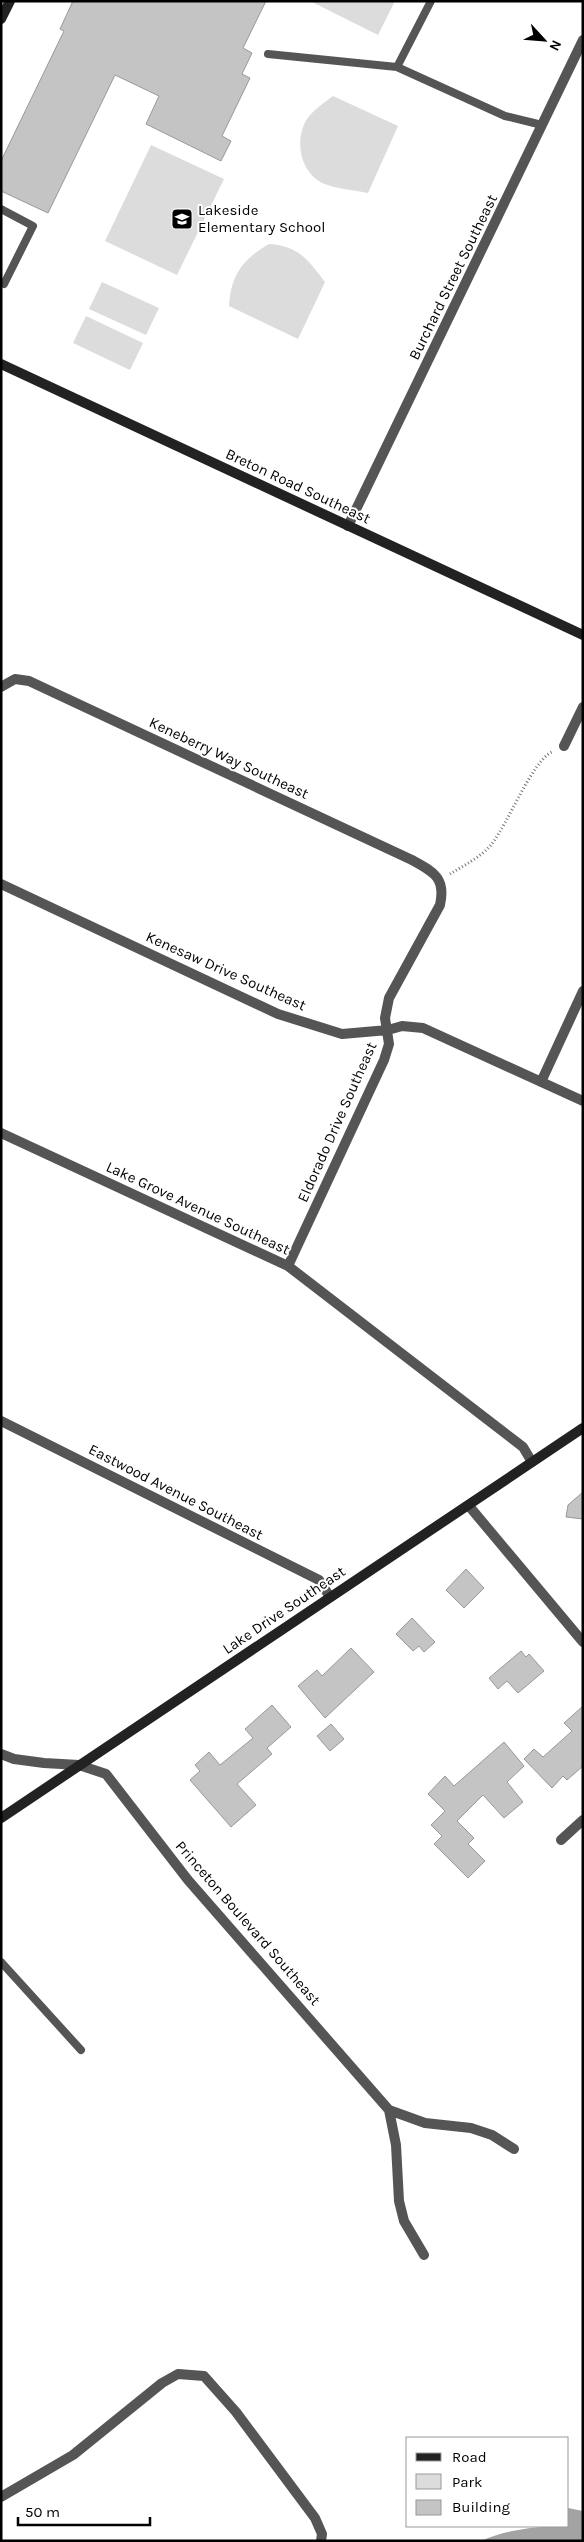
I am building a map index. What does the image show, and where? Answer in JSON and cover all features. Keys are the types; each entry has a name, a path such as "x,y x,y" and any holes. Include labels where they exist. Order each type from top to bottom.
{"main road":[{"path":"1,19 10,1"},
{"name":"Breton Road Southeast","path":"1,364 583,635"},
{"name":"Lake Drive Southeast","path":"1,1818 583,1428"}],"street":[{"name":"Burchard Street Southeast","path":"348,526 583,40"},
{"name":"Keneberry Way Southeast","path":"1,687 14,679 29,681 412,860 431,871 440,880"},
{"path":"564,746 583,707"},
{"name":"Eldorado Drive Southeast","path":"288,1266 384,1060 389,1044 385,1009 388,998 440,905 443,892 440,880"},
{"name":"Kenesaw Drive Southeast","path":"1,884 278,1014 342,1034 388,1030 402,1026 423,1028 583,1101"},
{"path":"541,1082 583,991"},
{"name":"Lake Grove Avenue Southeast","path":"1,1133 288,1266 524,1448 532,1462"},
{"name":"Eastwood Avenue Southeast","path":"1,1421 319,1580 330,1597"},
{"path":"469,1506 583,1642"},
{"name":"Princeton Boulevard Southeast","path":"1,1754 14,1759 44,1764 79,1765 106,1774 188,1880 389,2110 425,2123 471,2128 492,2135 514,2149"},
{"path":"561,1840 583,1820"},
{"name":"Princeton Boulevard Southeast","path":"389,2110 396,2144 399,2201 404,2221 424,2255"},
{"path":"1,2497 73,2455 162,2384 178,2374 191,2373 204,2376 236,2412 315,2518 322,2534 321,2541"}],"lane":[{"path":"397,66 430,1"},
{"path":"268,54 397,66 505,116 542,125"},
{"path":"1,210 33,226 2,285"},
{"path":"1,1962 81,2050"}],"path":[{"path":"440,880 490,846 544,756 564,746"}],"green space":[{"path":"310,1 395,1 378,35"},
{"path":"333,96 398,126 368,193 322,183 309,171 301,155 301,136 307,119 319,106"},
{"path":"151,145 224,179 177,275 105,241"},
{"path":"269,244 279,245 295,251 308,261 325,282 298,339 229,306 232,285 240,269 245,262"},
{"path":"102,282 159,308 146,335 89,309"},
{"path":"86,316 143,343 130,370 73,343"}],"shaded area":[{"path":"569,2508 583,2511 583,2541 481,2541 524,2529 569,2527"}],"building":[{"path":"73,1 266,1 243,48 252,53 242,74 250,78 222,136 231,141 221,161 146,124 159,96 115,75 48,213 1,191 1,161 64,31 60,29"},
{"path":"583,1492 583,1519 566,1517 568,1505"},
{"path":"466,1569 484,1588 464,1608 446,1590"},
{"path":"412,1618 435,1642 424,1652 419,1646 413,1651 396,1634"},
{"path":"351,1648 374,1672 325,1718 298,1686 317,1670 322,1676"},
{"path":"521,1651 526,1657 529,1654 544,1671 518,1693 507,1681 498,1689 489,1678"},
{"path":"272,1705 291,1727 267,1748 272,1754 237,1784 256,1805 231,1827 190,1780 200,1771 195,1765 209,1752 220,1765 253,1738 245,1729"},
{"path":"583,1706 583,1766 567,1780 563,1776 552,1788 524,1759 534,1749 543,1757 572,1731 564,1723"},
{"path":"331,1724 344,1739 330,1751 317,1736"},
{"path":"504,1742 524,1766 507,1782 523,1802 504,1818 483,1795 457,1821 474,1838 468,1844 485,1861 468,1878 434,1844 442,1836 431,1825 445,1811 428,1794 445,1776 454,1786"}],"place":[{"name":"Lakeside Elementary School","path":"182,219"}]}
